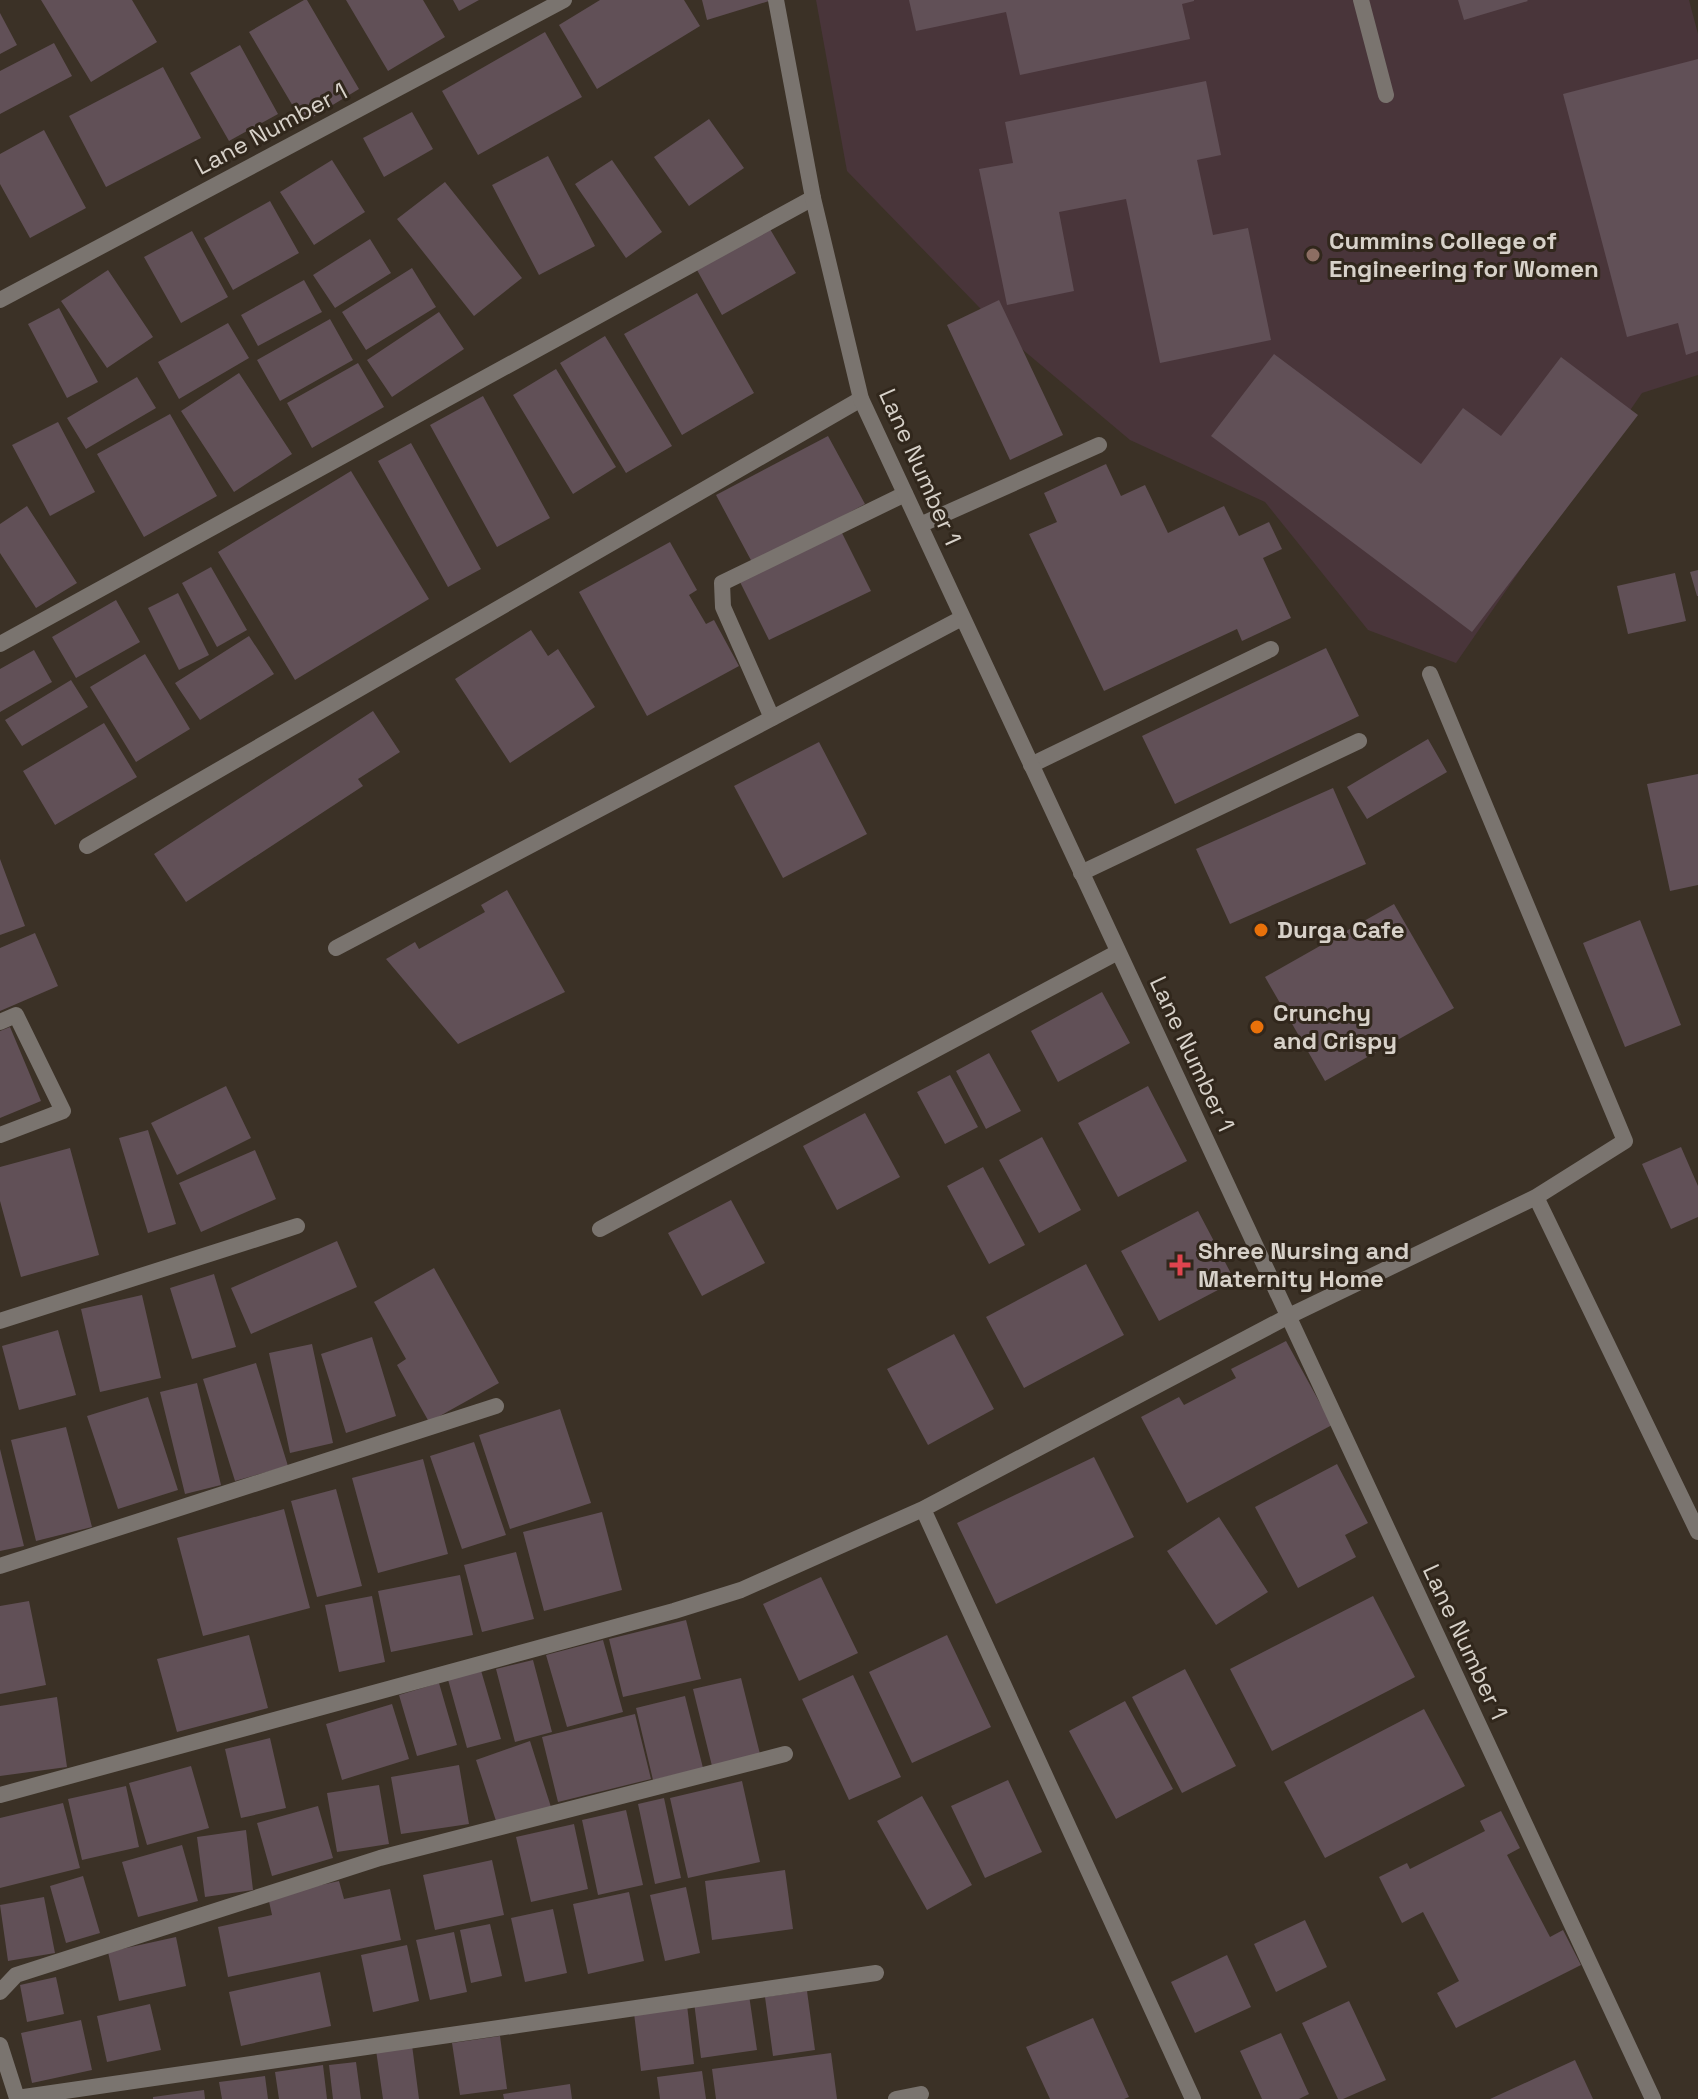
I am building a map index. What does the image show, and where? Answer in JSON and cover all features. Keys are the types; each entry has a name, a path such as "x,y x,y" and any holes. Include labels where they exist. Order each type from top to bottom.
{"street":[{"name":"Lane Number 1","path":"0,300 564,0"},
{"name":"Lane Number 1","path":"776,0 813,198 861,399 1653,2099"},
{"path":"1361,0 1386,95"},
{"path":"0,644 813,198"},
{"path":"87,846 861,399"},
{"path":"920,525 1099,445"},
{"path":"772,718 723,607 722,583 905,494"},
{"path":"336,948 962,618"},
{"path":"1031,765 1271,649"},
{"path":"0,1795 741,1590 923,1509 1287,1317 1536,1197 1625,1141 1430,674"},
{"path":"1081,873 1359,741"},
{"path":"600,1229 1118,952"},
{"path":"0,1022 16,1015 63,1111 0,1135"},
{"path":"1536,1197 1698,1532"},
{"path":"0,1321 297,1226"},
{"path":"0,1566 496,1406"},
{"path":"923,1509 1193,2099"},
{"path":"0,1992 16,1975 380,1858 785,1754"},
{"path":"0,2045 17,2098 876,1973"},
{"path":"896,2099 921,2094"}],"shaded area":[{"name":"Cummins College of Engineering for Women","path":"816,0 1689,0 1698,34 1698,375 1642,393 1456,663 1368,630 1265,502 1130,440 1009,338 847,171"}],"building":[{"path":"41,0 132,0 157,42 91,82"},
{"path":"307,0 359,89 303,123 249,32"},
{"path":"346,0 423,0 445,37 388,71"},
{"path":"453,0 479,0 459,11"},
{"path":"600,0 684,0 700,26 597,89 559,25"},
{"path":"702,0 769,0 769,1 707,20"},
{"path":"909,0 1194,1 1182,4 1190,39 1020,75 1006,12 916,31"},
{"path":"1458,0 1527,0 1528,1 1464,20"},
{"path":"0,13 17,45 0,54"},
{"path":"545,32 582,97 478,155 442,91"},
{"path":"54,43 72,76 0,114 0,71"},
{"path":"240,45 278,114 229,141 190,73"},
{"path":"1698,59 1698,351 1686,355 1678,323 1627,337 1563,94"},
{"path":"163,67 201,138 106,187 69,116"},
{"path":"1206,81 1221,155 1197,160 1213,235 1248,228 1271,340 1160,363 1126,199 1059,212 1074,291 1007,305 979,169 1013,163 1005,122"},
{"path":"412,112 433,149 384,177 363,138"},
{"path":"709,119 744,168 689,206 654,157"},
{"path":"44,130 86,208 30,238 0,184 0,154"},
{"path":"548,156 595,246 539,275 492,185"},
{"path":"332,160 365,212 314,245 280,192"},
{"path":"612,160 662,232 626,258 575,184"},
{"path":"445,182 522,278 474,316 397,219"},
{"path":"270,201 299,253 233,290 204,238"},
{"path":"770,229 796,273 722,315 697,270"},
{"path":"192,231 228,297 181,323 144,257"},
{"path":"370,239 391,273 335,308 313,275"},
{"path":"412,268 436,307 366,350 342,312"},
{"path":"108,270 153,337 107,368 61,301"},
{"path":"304,280 322,312 258,346 241,315"},
{"path":"697,293 754,393 682,435 624,334"},
{"path":"999,300 1063,435 1010,460 947,325"},
{"path":"59,308 98,382 67,398 28,324"},
{"path":"439,312 464,349 392,397 367,360"},
{"path":"330,319 353,360 280,401 257,360"},
{"path":"228,323 249,358 179,399 158,362"},
{"path":"605,336 672,446 626,473 560,363"},
{"path":"1274,354 1421,464 1463,408 1501,436 1561,357 1638,415 1472,632 1211,436"},
{"path":"358,363 384,407 312,448 287,403"},
{"path":"556,369 616,467 573,494 513,395"},
{"path":"239,373 292,454 234,492 181,411"},
{"path":"137,377 156,408 86,449 67,418"},
{"path":"483,396 550,518 497,547 430,425"},
{"path":"170,414 217,496 144,537 97,454"},
{"path":"58,422 95,492 50,516 12,445"},
{"path":"828,436 865,504 753,564 716,495"},
{"path":"411,443 481,569 448,587 378,461"},
{"path":"1106,464 1121,496 1145,485 1168,533 1224,506 1239,536 1269,522 1282,549 1263,558 1291,618 1242,641 1237,629 1104,691 1029,534 1057,522 1044,493"},
{"path":"351,471 429,599 295,680 218,552"},
{"path":"27,506 77,583 36,608 0,553 0,524"},
{"path":"841,531 871,591 769,640 739,580"},
{"path":"670,542 697,590 689,595 706,624 714,620 739,666 647,716 579,592"},
{"path":"211,567 247,630 217,647 182,583"},
{"path":"1698,570 1698,596 1697,596 1690,572"},
{"path":"1675,573 1686,621 1628,634 1617,586"},
{"path":"178,593 209,655 179,670 148,608"},
{"path":"116,600 140,642 76,678 52,637"},
{"path":"531,630 548,656 558,649 595,707 510,763 455,679"},
{"path":"249,636 274,674 200,720 175,683"},
{"path":"1326,648 1359,716 1175,804 1142,736"},
{"path":"34,650 52,682 0,712 0,669"},
{"path":"145,654 190,729 136,762 90,687"},
{"path":"71,680 88,707 22,746 5,720"},
{"path":"373,711 400,752 358,779 363,786 186,902 154,854"},
{"path":"104,723 137,777 55,825 23,771"},
{"path":"1428,739 1447,772 1367,819 1347,787"},
{"path":"819,742 867,834 783,878 734,786"},
{"path":"1698,774 1698,885 1670,891 1647,784"},
{"path":"1333,788 1366,864 1230,924 1196,849"},
{"path":"0,859 25,926 0,935"},
{"path":"507,890 565,992 458,1044 386,959 415,942 419,949 485,912 481,905"},
{"path":"1394,904 1454,1008 1325,1081 1265,977"},
{"path":"1640,920 1681,1025 1625,1047 1583,943"},
{"path":"35,933 58,986 0,1011 0,948"},
{"path":"1102,992 1130,1043 1058,1082 1031,1031"},
{"path":"10,1027 41,1101 0,1118 0,1031"},
{"path":"989,1053 1021,1111 986,1129 956,1071"},
{"path":"950,1075 978,1127 945,1144 917,1092"},
{"path":"226,1086 251,1138 177,1175 151,1123"},
{"path":"1148,1086 1187,1161 1118,1197 1078,1123"},
{"path":"865,1113 900,1177 837,1210 803,1146"},
{"path":"148,1130 176,1224 148,1233 119,1138"},
{"path":"1042,1137 1081,1210 1039,1233 999,1160"},
{"path":"1681,1147 1698,1186 1698,1217 1671,1229 1642,1164"},
{"path":"70,1148 99,1255 21,1277 0,1201 0,1167"},
{"path":"255,1150 276,1199 201,1232 179,1183"},
{"path":"983,1167 1025,1245 989,1264 947,1186"},
{"path":"731,1200 765,1263 702,1296 668,1233"},
{"path":"1198,1211 1235,1281 1159,1321 1121,1251"},
{"path":"337,1241 357,1287 251,1334 231,1288"},
{"path":"1086,1264 1124,1335 1024,1388 986,1317"},
{"path":"434,1268 499,1383 429,1422 397,1365 406,1359 374,1302"},
{"path":"214,1274 236,1347 192,1359 170,1288"},
{"path":"142,1295 161,1378 100,1392 81,1309"},
{"path":"58,1330 76,1395 19,1410 2,1346"},
{"path":"954,1334 994,1409 928,1445 887,1369"},
{"path":"372,1337 396,1416 346,1433 321,1354"},
{"path":"1286,1341 1332,1425 1187,1503 1141,1417 1179,1397 1184,1405 1236,1378 1231,1369"},
{"path":"312,1344 333,1443 290,1453 269,1353"},
{"path":"256,1363 288,1466 235,1481 203,1379"},
{"path":"197,1383 221,1485 185,1494 160,1392"},
{"path":"148,1397 178,1490 118,1509 87,1416"},
{"path":"560,1409 591,1503 510,1529 479,1435"},
{"path":"66,1427 92,1527 36,1541 11,1440"},
{"path":"474,1442 506,1535 462,1549 430,1456"},
{"path":"0,1449 24,1546 0,1551"},
{"path":"1094,1457 1134,1537 996,1604 957,1523"},
{"path":"423,1459 448,1554 378,1573 352,1478"},
{"path":"1337,1464 1368,1523 1345,1535 1356,1557 1298,1588 1255,1507"},
{"path":"336,1489 362,1586 317,1597 291,1501"},
{"path":"284,1509 310,1608 203,1636 177,1538"},
{"path":"602,1512 622,1590 544,1611 523,1532"},
{"path":"1219,1517 1268,1592 1216,1625 1167,1551"},
{"path":"516,1552 534,1619 482,1632 464,1565"},
{"path":"460,1575 473,1635 391,1652 378,1591"},
{"path":"821,1577 858,1653 799,1681 763,1604"},
{"path":"372,1596 385,1662 339,1672 325,1605"},
{"path":"1373,1596 1415,1677 1272,1751 1230,1669"},
{"path":"29,1601 46,1685 0,1694 0,1606"},
{"path":"686,1620 701,1679 623,1697 609,1639"},
{"path":"249,1635 268,1708 177,1732 157,1659"},
{"path":"947,1635 991,1727 912,1763 869,1672"},
{"path":"603,1640 623,1712 567,1727 546,1655"},
{"path":"533,1660 552,1732 515,1742 496,1669"},
{"path":"480,1667 501,1739 467,1748 447,1676"},
{"path":"1185,1669 1236,1766 1182,1793 1132,1697"},
{"path":"853,1675 901,1777 849,1800 802,1699"},
{"path":"741,1678 760,1754 712,1766 693,1689"},
{"path":"439,1683 457,1745 417,1756 399,1695"},
{"path":"685,1696 703,1768 653,1780 636,1708"},
{"path":"57,1697 67,1767 0,1776 0,1706"},
{"path":"1125,1701 1173,1789 1116,1819 1069,1731"},
{"path":"392,1704 409,1759 342,1780 326,1724"},
{"path":"1424,1709 1465,1786 1325,1858 1284,1782"},
{"path":"635,1714 651,1779 558,1802 542,1737"},
{"path":"270,1738 286,1808 241,1818 225,1749"},
{"path":"530,1741 551,1807 497,1824 476,1760"},
{"path":"459,1765 469,1824 401,1834 391,1777"},
{"path":"191,1766 209,1828 147,1845 129,1783"},
{"path":"1008,1780 1042,1852 985,1878 951,1806"},
{"path":"742,1781 760,1862 688,1878 670,1798"},
{"path":"379,1785 389,1844 337,1852 327,1793"},
{"path":"126,1786 139,1847 82,1860 68,1799"},
{"path":"922,1796 972,1885 927,1910 877,1821"},
{"path":"664,1798 681,1878 655,1884 638,1804"},
{"path":"63,1803 80,1868 0,1888 0,1818"},
{"path":"318,1806 333,1858 272,1876 257,1823"},
{"path":"626,1810 643,1885 598,1895 582,1820"},
{"path":"1501,1811 1520,1848 1507,1855 1550,1937 1563,1930 1581,1965 1456,2028 1437,1993 1459,1981 1423,1912 1402,1923 1379,1877 1407,1863 1410,1869 1485,1831 1480,1821"},
{"path":"574,1824 588,1889 531,1902 516,1837"},
{"path":"246,1830 253,1890 205,1897 197,1837"},
{"path":"182,1845 198,1901 138,1917 122,1862"},
{"path":"492,1860 504,1915 435,1930 423,1875"},
{"path":"785,1870 793,1929 712,1940 705,1881"},
{"path":"83,1876 100,1933 66,1943 50,1886"},
{"path":"339,1881 344,1899 390,1889 401,1940 228,1977 218,1927 272,1915 268,1897"},
{"path":"686,1887 700,1953 665,1961 650,1895"},
{"path":"629,1892 644,1961 588,1974 573,1904"},
{"path":"44,1897 55,1953 8,1961 0,1905"},
{"path":"553,1909 567,1973 525,1982 511,1918"},
{"path":"1305,1920 1327,1967 1276,1992 1254,1944"},
{"path":"490,1924 502,1976 471,1983 460,1930"},
{"path":"454,1932 467,1992 430,2000 416,1940"},
{"path":"176,1937 186,1986 119,2001 108,1952"},
{"path":"407,1945 419,2001 373,2012 361,1955"},
{"path":"1227,1955 1251,2007 1195,2033 1171,1982"},
{"path":"320,1972 331,2026 241,2046 229,1992"},
{"path":"56,1977 64,2014 27,2022 20,1985"},
{"path":"807,1991 815,2050 773,2056 765,1997"},
{"path":"749,1995 757,2050 701,2058 694,2002"},
{"path":"1349,2001 1386,2080 1338,2099 1302,2023"},
{"path":"150,2004 161,2050 107,2062 97,2016"},
{"path":"687,2005 694,2064 641,2071 634,2013"},
{"path":"1093,2018 1129,2097 1050,2099 1026,2047"},
{"path":"81,2020 92,2070 32,2083 21,2033"},
{"path":"1281,2033 1309,2094 1299,2099 1262,2099 1240,2051"},
{"path":"500,2036 507,2089 460,2095 452,2043"},
{"path":"412,2045 419,2099 383,2099 376,2050"},
{"path":"831,2053 837,2099 716,2099 712,2069"},
{"path":"1575,2060 1593,2099 1490,2099"},
{"path":"356,2062 361,2099 333,2099 329,2065"},
{"path":"323,2065 327,2099 279,2099 275,2072"},
{"path":"702,2071 706,2099 660,2099 657,2077"},
{"path":"265,2076 268,2099 222,2099 219,2082"},
{"path":"570,2084 572,2099 504,2099 503,2094"},
{"path":"204,2090 205,2099 153,2099 153,2097"}],"place":[{"name":"Cummins College of Engineering for Women","path":"1313,255"},
{"name":"Durga Cafe","path":"1261,930"},
{"name":"Crunchy and Crispy","path":"1257,1027"},
{"name":"Shree Nursing and Maternity Home","path":"1180,1265"}]}
